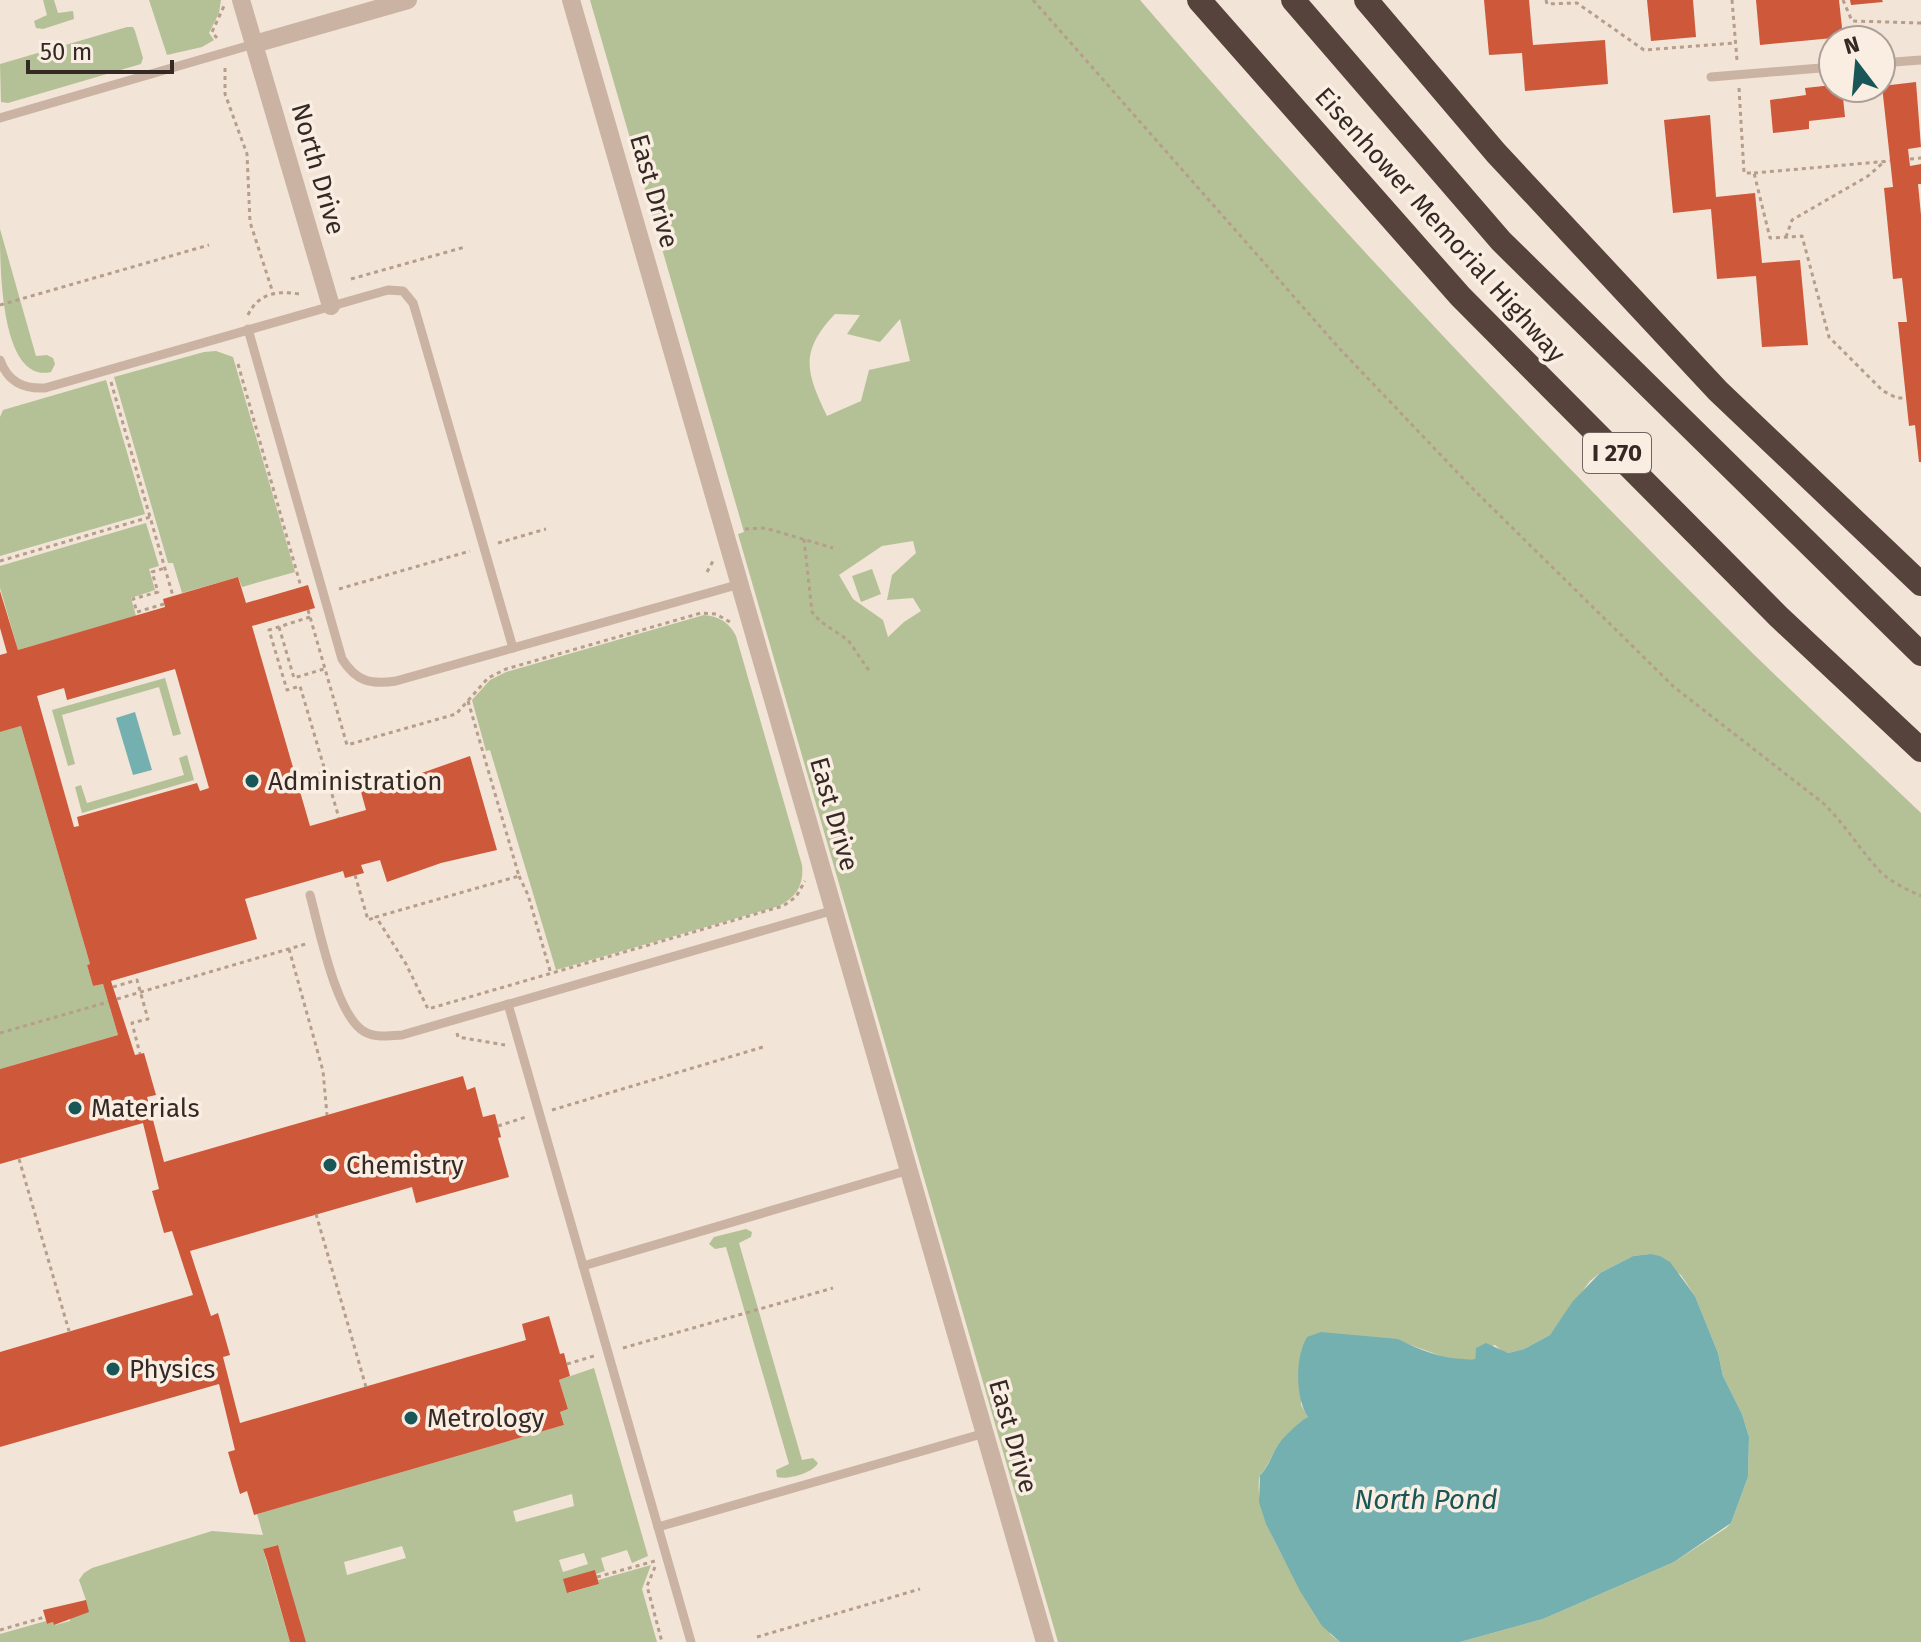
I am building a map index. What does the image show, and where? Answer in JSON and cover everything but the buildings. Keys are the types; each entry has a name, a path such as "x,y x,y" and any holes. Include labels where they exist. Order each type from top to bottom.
{"highway":[{"name":"Eisenhower Memorial Highway","path":"1199,0 1460,296 1779,617 1921,750"},
{"name":"I 270","path":"1293,0 1501,241 1921,654"},
{"path":"1308,0 1378,97"},
{"path":"1366,0 1496,153 1718,391 1921,584"}],"street":[{"name":"North Drive","path":"241,0 331,306"},
{"path":"254,44 408,0"},
{"name":"East Drive","path":"571,0 1045,1642"}],"lane":[{"path":"0,118 254,44"},
{"path":"1897,62 1921,60"},
{"path":"1711,77 1817,68"},
{"path":"0,360 18,385 31,389 45,388 388,290 403,291 409,296 513,648"},
{"path":"248,329 342,659 351,672 363,681 378,684 740,584"},
{"path":"310,895 341,1004 351,1021 365,1033 382,1037 402,1035 834,910"},
{"path":"508,1004 691,1642"},
{"path":"583,1266 909,1170"},
{"path":"658,1527 985,1433"}],"path":[{"path":"217,38 212,32 224,0"},
{"path":"1033,0 1339,348 1475,491 1674,687 1823,803 1840,819 1888,879 1921,896"},
{"path":"1546,0 1547,4 1577,3 1644,50 1735,43"},
{"path":"1732,0 1744,173 1887,161 1868,176 1792,220 1786,237"},
{"path":"1843,0 1852,21 1921,23"},
{"path":"225,67 225,94 247,154 250,222 273,293"},
{"path":"1910,159 1921,158"},
{"path":"1754,173 1770,238 1802,236 1829,337 1883,391 1897,398 1906,398"},
{"path":"0,305 209,245"},
{"path":"351,279 465,247"},
{"path":"248,315 257,302 273,293 299,294"},
{"path":"238,364 301,587"},
{"path":"107,370 173,596"},
{"path":"0,561 150,517"},
{"path":"737,531 765,528 833,548"},
{"path":"494,544 546,529"},
{"path":"804,539 812,612 848,640 870,672"},
{"path":"339,589 474,550"},
{"path":"164,604 137,612 133,599 158,592 152,572 165,568"},
{"path":"308,610 347,745 451,716 482,683 498,672 692,614 716,614 734,627"},
{"path":"310,617 269,630 287,690 300,686 339,818"},
{"path":"279,627 294,678 325,669"},
{"path":"468,701 551,974"},
{"path":"296,780 325,771"},
{"path":"355,875 368,920 519,876"},
{"path":"376,917 406,964 428,1009 783,906 799,892 806,875"},
{"path":"117,999 322,939"},
{"path":"289,949 323,1071 327,1115"},
{"path":"113,987 137,980 148,1019 132,1023 140,1054"},
{"path":"0,1033 108,1002"},
{"path":"456,1030 458,1037 505,1044"},
{"path":"549,1111 763,1047"},
{"path":"498,1126 529,1116"},
{"path":"19,1159 69,1331"},
{"path":"316,1214 366,1387"},
{"path":"619,1349 833,1288"},
{"path":"567,1364 598,1355"},
{"path":"597,1577 655,1561 647,1586 662,1642"},
{"path":"757,1637 920,1589"},
{"path":"0,1630 45,1617"}],"green space":[{"path":"43,0 54,0 58,13 73,11 74,19 43,29 36,28 34,21 47,15"},
{"path":"149,0 221,0 219,13 209,33 214,40 202,47 167,55"},
{"path":"590,0 1140,0 1281,160 1499,395 1724,625 1921,813 1921,1642 1460,1642 1543,1619 1674,1562 1731,1523 1748,1477 1749,1437 1742,1414 1723,1376 1718,1353 1695,1296 1681,1275 1650,1254 1633,1256 1600,1273 1590,1281 1550,1335 1524,1349 1508,1353 1495,1345 1476,1351 1475,1359 1457,1360 1405,1343 1301,1351 1301,1405 1308,1417 1278,1445 1260,1475 1259,1493 1263,1513 1283,1557 1331,1635 1340,1642 1058,1642 738,534 744,532","holes":["835,314 860,315 847,334 880,342 900,319 910,361 869,370 861,401 827,416 814,387 810,363 816,340","913,541 916,553 892,575 887,600 913,598 921,611 888,637 883,620 853,599 839,575 882,546"]},
{"path":"133,27 135,31 143,58 141,64 8,103 1,102 0,64"},
{"path":"0,229 36,356 53,358 55,364 51,372 34,371 22,360 12,342 3,293"},
{"path":"216,351 233,357 295,572 242,587 238,577 182,593 173,563 168,563 114,377"},
{"path":"106,380 145,514 0,556 0,417 3,410"},
{"path":"146,523 159,566 149,569 155,590 131,598 136,616 18,650 0,588 0,566"},
{"path":"872,569 881,594 861,602 852,576"},
{"path":"704,615 723,621 736,636 802,865 800,884 795,894 779,906 556,970 472,700 490,680 506,672"},
{"path":"165,678 181,734 173,736 159,687 62,715 75,764 68,766 52,710"},
{"path":"21,726 90,964 87,965 93,986 103,984 118,1035 0,1069 0,732"},
{"path":"187,755 194,780 82,813 75,787 81,785 87,803 184,775 179,758"},
{"path":"746,1229 752,1232 751,1237 739,1243 802,1460 813,1458 818,1463 806,1473 793,1477 777,1477 776,1470 789,1464 726,1247 715,1249 709,1244 714,1237"},
{"path":"594,1368 648,1556 632,1563 627,1550 601,1558 605,1571 596,1574 595,1570 568,1593 599,1584 598,1580 651,1565 642,1589 657,1642 306,1642 277,1545 263,1549 290,1642 0,1642 0,1634 46,1621 55,1625 70,1621 70,1617 86,1600 79,1580 92,1568 212,1531 263,1535 257,1514 564,1425 560,1412 568,1409 559,1380","holes":["572,1494 574,1506 516,1522 513,1511","402,1546 406,1558 347,1575 344,1562","584,1553 588,1564 563,1572 559,1560"]}],"water":[{"path":"135,712 152,770 133,775 116,718"},
{"name":"North Pond","path":"1650,1254 1670,1262 1695,1296 1718,1353 1723,1376 1742,1414 1749,1437 1748,1477 1731,1523 1674,1562 1543,1619 1460,1642 1340,1642 1322,1626 1300,1591 1266,1524 1259,1502 1260,1475 1280,1442 1308,1417 1301,1399 1298,1377 1300,1355 1307,1337 1321,1332 1398,1339 1425,1351 1455,1358 1475,1359 1476,1348 1486,1343 1508,1353 1524,1349 1550,1335 1573,1301 1600,1273 1633,1256"}],"place":[{"name":"Administration","path":"252,781"},
{"name":"Materials","path":"75,1108"},
{"name":"Chemistry","path":"330,1165"},
{"name":"Physics","path":"113,1369"},
{"name":"Metrology","path":"411,1418"}]}
